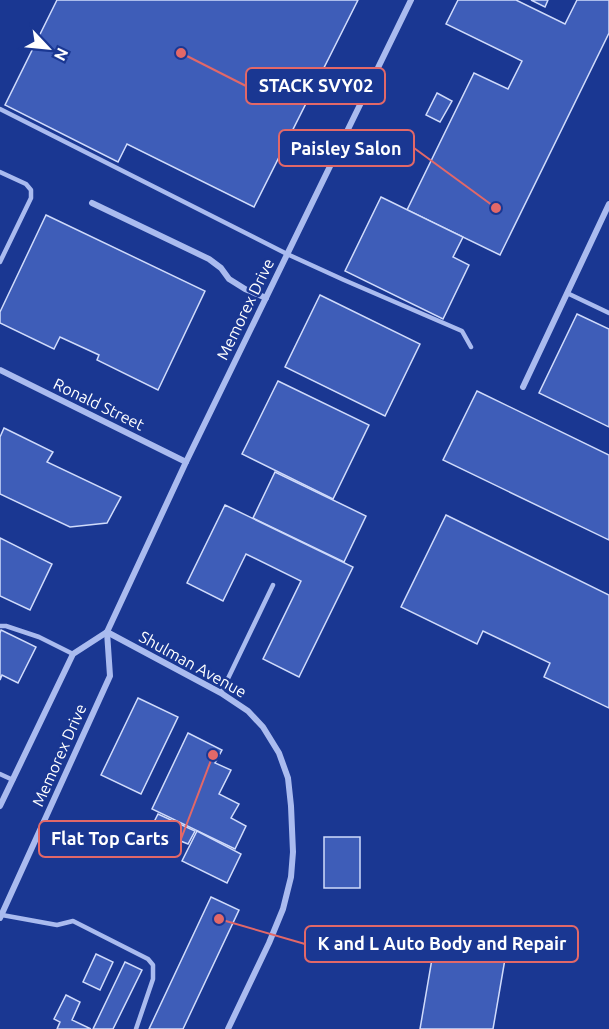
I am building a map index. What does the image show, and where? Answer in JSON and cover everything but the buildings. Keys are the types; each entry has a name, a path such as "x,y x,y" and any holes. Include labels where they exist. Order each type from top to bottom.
{"street":[{"name":"Memorex Drive","path":"1,915 110,676 107,632 186,462 411,0"},
{"path":"92,202 209,259 221,268 229,279 266,298"},
{"path":"523,387 609,204"},
{"name":"Ronald Street","path":"0,370 186,462"},
{"path":"73,654 107,632"},
{"name":"Shulman Avenue","path":"107,632 221,693 248,711 263,727 279,753 288,778 291,806 291,877 283,909 269,943 228,1029"},
{"name":"Memorex Drive","path":"0,806 73,654"}],"lane":[{"path":"0,109 287,255 462,331 471,347"},
{"path":"0,172 26,184 31,190 31,198 0,261"},
{"path":"567,293 609,313"},
{"path":"221,693 273,585"},
{"path":"0,626 39,637 73,654"},
{"path":"0,774 13,780"},
{"path":"1,915 57,925 73,921 148,959 153,965 153,979 136,1029"}],"place":[{"name":"STACK SVY02","path":"181,53"},
{"name":"Paisley Salon","path":"496,208"},
{"name":"Flat Top Carts","path":"213,755"},
{"name":"K and L Auto Body and Repair","path":"219,919"}]}
